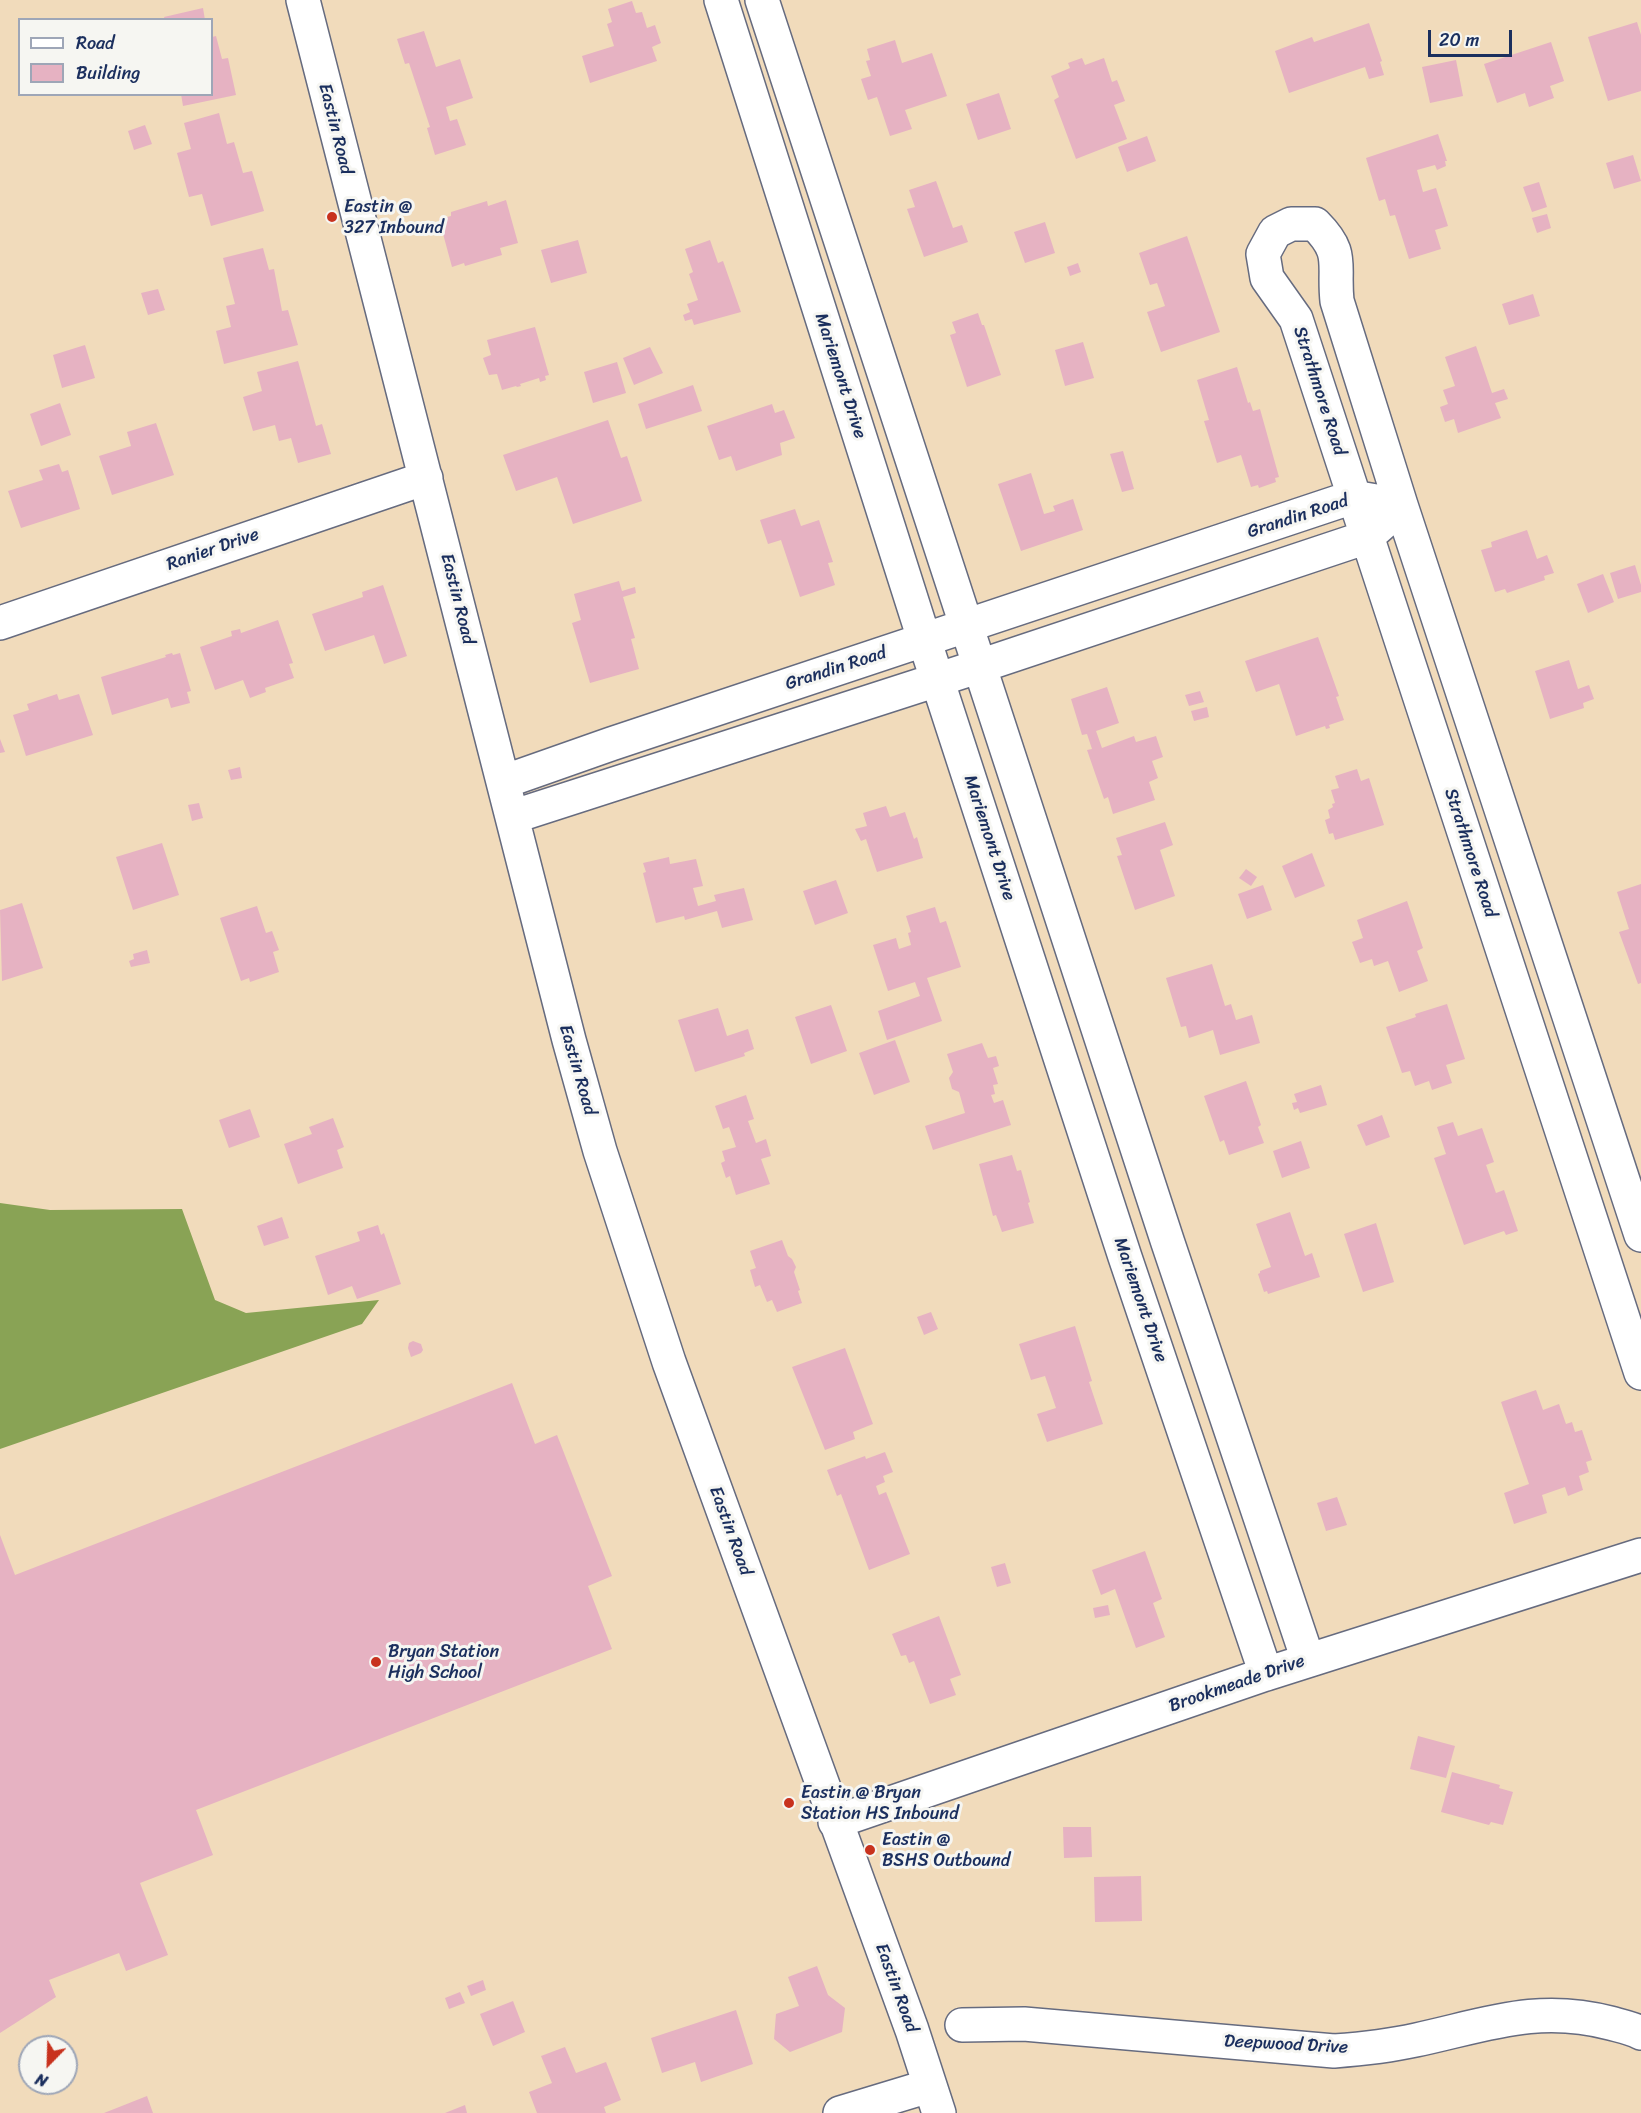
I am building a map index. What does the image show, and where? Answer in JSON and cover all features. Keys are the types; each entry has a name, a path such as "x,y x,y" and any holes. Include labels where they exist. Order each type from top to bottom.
{"street":[{"name":"Eastin Road","path":"303,0 568,1040 600,1151 669,1362 912,2030 934,2100"},
{"name":"Mariemont Drive","path":"721,0 924,639 1125,1257 1266,1674"},
{"path":"762,0 1168,1243 1308,1660"},
{"name":"Strathmore Road","path":"1641,1235 1401,505 1337,302 1335,278 1337,257 1329,238 1315,224 1292,224 1275,232 1263,254 1267,278 1296,320 1641,1373"},
{"name":"Ranier Drive","path":"0,623 426,477"},
{"name":"Grandin Road","path":"503,782 1353,497 1401,505"},
{"path":"512,817 981,666 1367,537 1401,505"},
{"path":"1125,1257 1168,1243"},
{"name":"Brookmeade Drive","path":"835,1821 1308,1660 1641,1555"},
{"name":"Deepwood Drive","path":"962,2025 1024,2024 1334,2051 1372,2048 1414,2040 1507,2018 1559,2014 1596,2020 1641,2033"},
{"path":"840,2113 934,2100"}],"green space":[{"path":"0,1203 50,1210 182,1209 215,1300 246,1313 379,1300 362,1324 0,1449"}],"building":[{"path":"632,1 636,13 642,12 647,28 655,25 661,43 652,47 657,61 590,83 582,56 614,46 607,24 612,22 608,9"},
{"path":"203,8 205,18 164,18"},
{"path":"1637,22 1641,35 1641,91 1608,101 1588,37"},
{"path":"1369,23 1382,61 1380,62 1384,75 1369,79 1365,67 1289,93 1275,51 1312,37 1314,42"},
{"path":"424,31 436,67 460,59 473,98 446,107 450,121 457,119 466,145 435,155 427,128 430,127 409,63 405,64 397,39"},
{"path":"216,36 222,59 228,58 236,95 183,106 181,96 213,96 213,37"},
{"path":"895,40 902,63 932,53 947,96 905,110 912,129 890,136 877,97 868,100 861,79 871,76 866,61 870,60 867,49"},
{"path":"1551,42 1564,81 1550,86 1554,98 1529,107 1525,93 1497,103 1484,64"},
{"path":"1082,58 1085,65 1104,58 1112,82 1117,80 1125,101 1114,105 1127,139 1076,159 1054,100 1059,97 1051,76 1070,68 1068,63"},
{"path":"1456,60 1463,96 1430,103 1422,67"},
{"path":"999,93 1011,129 978,140 966,104"},
{"path":"219,113 227,144 234,142 243,173 252,171 264,211 211,226 202,194 189,197 177,153 191,149 184,123"},
{"path":"145,125 152,144 134,150 128,131"},
{"path":"1438,134 1447,161 1445,161 1446,166 1437,170 1435,165 1417,170 1423,192 1436,188 1448,226 1435,230 1441,249 1409,259 1395,215 1390,216 1385,199 1379,201 1366,158"},
{"path":"1147,136 1156,161 1127,172 1118,147"},
{"path":"1633,155 1641,181 1614,189 1606,163"},
{"path":"936,181 953,228 962,225 968,242 924,257 907,209 915,207 909,190"},
{"path":"1539,182 1547,207 1532,212 1523,187"},
{"path":"506,200 518,243 500,248 502,255 465,266 464,263 452,267 439,219 451,216 451,212 487,201 488,206"},
{"path":"1547,214 1551,228 1537,233 1532,218"},
{"path":"1045,222 1055,253 1025,263 1014,232"},
{"path":"1187,236 1220,332 1161,352 1147,312 1165,306 1157,283 1150,285 1139,253"},
{"path":"578,240 587,273 551,283 541,250"},
{"path":"710,240 718,263 723,261 741,312 694,325 692,319 685,321 683,315 690,312 687,304 698,300 689,274 693,272 685,249"},
{"path":"263,248 269,270 274,269 282,311 288,310 298,345 224,364 216,331 231,327 226,306 235,304 223,258"},
{"path":"1078,263 1081,272 1070,276 1067,267"},
{"path":"158,289 165,310 148,315 141,293"},
{"path":"1533,294 1540,316 1509,325 1502,304"},
{"path":"978,313 1001,375 967,387 950,335 956,333 952,322"},
{"path":"535,327 549,375 545,376 546,380 540,382 539,378 520,384 521,386 502,390 497,374 489,375 483,358 491,355 487,340"},
{"path":"1083,342 1094,378 1065,386 1055,350"},
{"path":"85,345 95,378 62,388 53,355"},
{"path":"1476,346 1492,393 1504,389 1508,399 1495,403 1501,418 1458,433 1454,419 1445,422 1440,407 1448,404 1443,390 1455,386 1445,357"},
{"path":"650,347 663,373 634,385 623,358"},
{"path":"298,361 316,426 322,424 331,454 298,463 291,438 279,441 275,425 253,431 243,397 262,391 257,372"},
{"path":"617,362 626,393 593,403 584,372"},
{"path":"1237,367 1248,403 1250,402 1253,411 1260,409 1279,477 1275,478 1276,482 1259,488 1258,485 1251,487 1241,455 1217,463 1204,421 1209,420 1197,380"},
{"path":"693,385 702,411 646,429 638,404"},
{"path":"60,403 71,435 41,446 30,414"},
{"path":"772,404 775,413 784,410 795,438 780,443 782,455 736,471 731,456 719,460 707,426"},
{"path":"608,420 621,458 627,456 642,501 573,524 557,477 516,491 503,455"},
{"path":"156,423 174,475 112,495 99,456 131,446 127,432"},
{"path":"1123,451 1134,489 1122,492 1110,454"},
{"path":"59,464 62,472 68,470 80,509 21,528 8,491 43,480 39,470"},
{"path":"1031,473 1044,514 1055,511 1053,506 1073,499 1083,530 1021,551 998,484"},
{"path":"795,509 801,526 819,520 833,562 828,563 835,585 800,597 781,540 768,544 760,520"},
{"path":"1527,530 1537,559 1547,555 1554,573 1544,576 1545,580 1507,593 1505,589 1495,592 1481,550 1492,547 1491,542"},
{"path":"1635,565 1641,592 1618,599 1610,573"},
{"path":"1603,574 1614,602 1588,613 1577,584"},
{"path":"619,581 622,591 635,587 636,593 623,597 635,638 631,639 639,669 590,683 572,623 581,620 574,594"},
{"path":"383,585 407,656 384,664 374,635 325,651 312,614 363,597 362,592"},
{"path":"278,620 293,663 289,664 294,678 265,688 266,692 250,698 243,680 215,690 200,647 232,636 231,631 240,629 241,633"},
{"path":"1318,637 1339,696 1336,697 1344,720 1329,725 1330,728 1326,729 1325,726 1296,736 1279,684 1256,692 1245,661"},
{"path":"172,653 173,655 180,653 191,691 187,692 190,703 171,708 168,698 112,715 101,677 166,657 165,655"},
{"path":"1569,660 1578,689 1589,685 1594,699 1583,703 1584,708 1550,719 1535,671"},
{"path":"1107,687 1119,723 1096,731 1102,748 1134,736 1136,742 1156,736 1163,757 1152,761 1158,778 1149,782 1155,800 1113,814 1108,797 1104,799 1087,750 1092,749 1087,734 1082,735 1071,699"},
{"path":"1200,691 1204,702 1189,706 1185,695"},
{"path":"57,694 59,700 79,694 93,735 26,756 13,715 29,710 27,704"},
{"path":"1207,707 1209,717 1194,721 1191,711"},
{"path":"0,739 5,752 0,753"},
{"path":"240,767 242,778 231,780 228,770"},
{"path":"1357,769 1361,781 1369,778 1384,825 1335,840 1333,833 1329,834 1325,820 1330,818 1328,810 1335,803 1331,790 1339,788 1335,776"},
{"path":"199,803 203,818 192,821 188,805"},
{"path":"886,806 890,817 905,812 914,839 917,837 923,858 877,872 866,839 861,841 855,829 867,826 863,813"},
{"path":"1165,822 1173,845 1160,850 1175,896 1135,910 1117,856 1122,855 1116,838"},
{"path":"162,843 179,895 133,910 116,857"},
{"path":"1312,853 1325,886 1295,898 1282,866"},
{"path":"669,857 670,864 696,859 703,886 693,888 698,906 716,901 714,895 744,888 753,920 722,928 717,911 685,920 684,916 656,923 643,873 646,872 643,863"},
{"path":"1246,869 1257,877 1251,886 1239,878"},
{"path":"836,880 848,913 815,925 803,891"},
{"path":"1641,884 1641,983 1638,984 1619,932 1629,929 1617,892"},
{"path":"1263,885 1272,910 1247,919 1238,894"},
{"path":"1407,901 1423,948 1417,951 1428,981 1399,992 1388,961 1374,966 1372,959 1360,963 1352,942 1363,938 1357,920"},
{"path":"22,903 43,968 2,981 0,910"},
{"path":"257,906 266,933 272,931 279,950 273,952 279,972 250,982 249,978 241,981 220,918"},
{"path":"935,907 940,923 946,921 961,967 927,978 942,1021 887,1040 878,1011 920,996 915,982 888,991 873,945 896,938 899,949 911,945 908,933 911,932 906,916"},
{"path":"147,950 150,963 131,967 129,961 134,959 133,954"},
{"path":"1212,964 1225,1006 1231,1004 1236,1020 1252,1015 1260,1043 1220,1055 1213,1030 1189,1038 1186,1026 1181,1027 1166,978"},
{"path":"1447,1004 1465,1059 1446,1065 1452,1083 1432,1090 1429,1081 1415,1086 1410,1071 1402,1073 1386,1027 1416,1017 1415,1014"},
{"path":"831,1005 847,1051 811,1064 795,1017"},
{"path":"718,1008 727,1036 748,1029 754,1049 744,1053 745,1056 695,1072 678,1020"},
{"path":"895,1040 910,1082 874,1095 859,1053"},
{"path":"982,1043 988,1058 996,1056 999,1066 993,1068 998,1084 993,1085 995,1094 991,1095 994,1103 1003,1100 1011,1125 933,1150 925,1126 965,1113 959,1092 952,1089 949,1078 953,1072 947,1054"},
{"path":"1246,1081 1261,1125 1258,1127 1264,1143 1229,1155 1224,1140 1220,1142 1204,1096"},
{"path":"1321,1085 1327,1105 1300,1113 1298,1108 1294,1110 1292,1103 1297,1102 1294,1094"},
{"path":"746,1095 754,1119 748,1121 756,1143 766,1139 771,1156 761,1159 770,1184 736,1195 730,1176 726,1178 721,1163 725,1161 722,1151 736,1147 729,1127 723,1129 715,1106"},
{"path":"250,1109 260,1137 229,1148 219,1120"},
{"path":"1382,1115 1390,1137 1366,1146 1357,1125"},
{"path":"333,1118 344,1147 337,1150 343,1168 298,1184 284,1144 312,1134 309,1127"},
{"path":"1453,1122 1458,1136 1482,1128 1494,1162 1486,1165 1496,1193 1504,1190 1518,1231 1506,1235 1504,1231 1464,1245 1434,1158 1446,1154 1437,1127"},
{"path":"1301,1141 1310,1168 1282,1178 1273,1151"},
{"path":"1012,1155 1017,1171 1021,1170 1034,1223 1002,1232 996,1215 993,1216 979,1164"},
{"path":"1290,1212 1305,1256 1312,1253 1320,1277 1268,1294 1267,1291 1264,1292 1258,1274 1271,1267 1256,1224"},
{"path":"282,1217 289,1238 264,1246 257,1226"},
{"path":"1376,1223 1394,1282 1363,1292 1344,1234"},
{"path":"378,1225 381,1235 384,1233 401,1284 357,1299 352,1286 328,1295 315,1256 360,1241 357,1232"},
{"path":"782,1240 788,1256 796,1267 794,1272 802,1303 777,1312 772,1300 767,1302 760,1285 755,1287 750,1270 756,1268 750,1251"},
{"path":"931,1312 938,1329 924,1335 917,1317"},
{"path":"1075,1326 1092,1381 1089,1382 1103,1424 1047,1442 1037,1414 1056,1408 1045,1376 1031,1380 1019,1344"},
{"path":"413,1341 421,1344 423,1350 411,1357 408,1348 409,1343"},
{"path":"845,1348 873,1424 853,1432 855,1439 825,1450 792,1367"},
{"name":"Bryan Station High School","path":"512,1383 535,1444 557,1435 612,1576 588,1586 612,1649 196,1810 213,1855 140,1883 168,1955 126,1971 119,1953 49,1980 56,1997 0,2033 0,1535 15,1575"},
{"path":"1536,1390 1543,1410 1559,1404 1566,1424 1572,1422 1575,1432 1582,1430 1592,1460 1586,1462 1589,1472 1579,1476 1583,1490 1568,1496 1565,1487 1542,1495 1547,1513 1514,1524 1504,1493 1529,1484 1501,1402"},
{"path":"885,1452 893,1472 883,1476 885,1482 876,1486 879,1495 886,1492 910,1554 869,1570 841,1494 837,1496 827,1470 865,1456 866,1459"},
{"path":"1337,1497 1347,1525 1326,1531 1317,1503"},
{"path":"1145,1551 1162,1599 1153,1603 1165,1637 1136,1648 1115,1589 1101,1595 1092,1570"},
{"path":"1005,1563 1011,1583 997,1587 991,1567"},
{"path":"1108,1605 1110,1615 1095,1618 1093,1608"},
{"path":"939,1616 961,1675 950,1679 956,1695 930,1704 914,1661 909,1663 906,1655 901,1656 892,1634"},
{"path":"1418,1736 1455,1746 1446,1778 1410,1769"},
{"path":"1452,1772 1500,1785 1499,1788 1513,1792 1503,1825 1491,1822 1489,1825 1441,1812"},
{"path":"1063,1827 1091,1827 1092,1857 1064,1858"},
{"path":"1141,1876 1142,1921 1095,1922 1094,1877"},
{"path":"817,1966 828,1995 845,2008 842,2032 790,2052 774,2039 776,2014 799,2006 788,1977"},
{"path":"483,1980 486,1990 471,1996 467,1986"},
{"path":"460,1992 465,2003 449,2009 445,1998"},
{"path":"513,2001 525,2032 493,2046 480,2014"},
{"path":"736,2010 753,2064 701,2082 695,2062 662,2073 651,2038"},
{"path":"565,2047 576,2073 606,2062 621,2100 604,2107 606,2113 537,2113 529,2092 552,2083 541,2056"},
{"path":"147,2096 153,2113 104,2113"},
{"path":"465,2105 467,2113 445,2113"}],"place":[{"name":"Eastin @ 327 Inbound","path":"332,217"},
{"name":"Bryan Station High School","path":"376,1662"},
{"name":"Eastin @ Bryan Station HS Inbound","path":"789,1803"},
{"name":"Eastin @ BSHS Outbound","path":"870,1850"}]}
